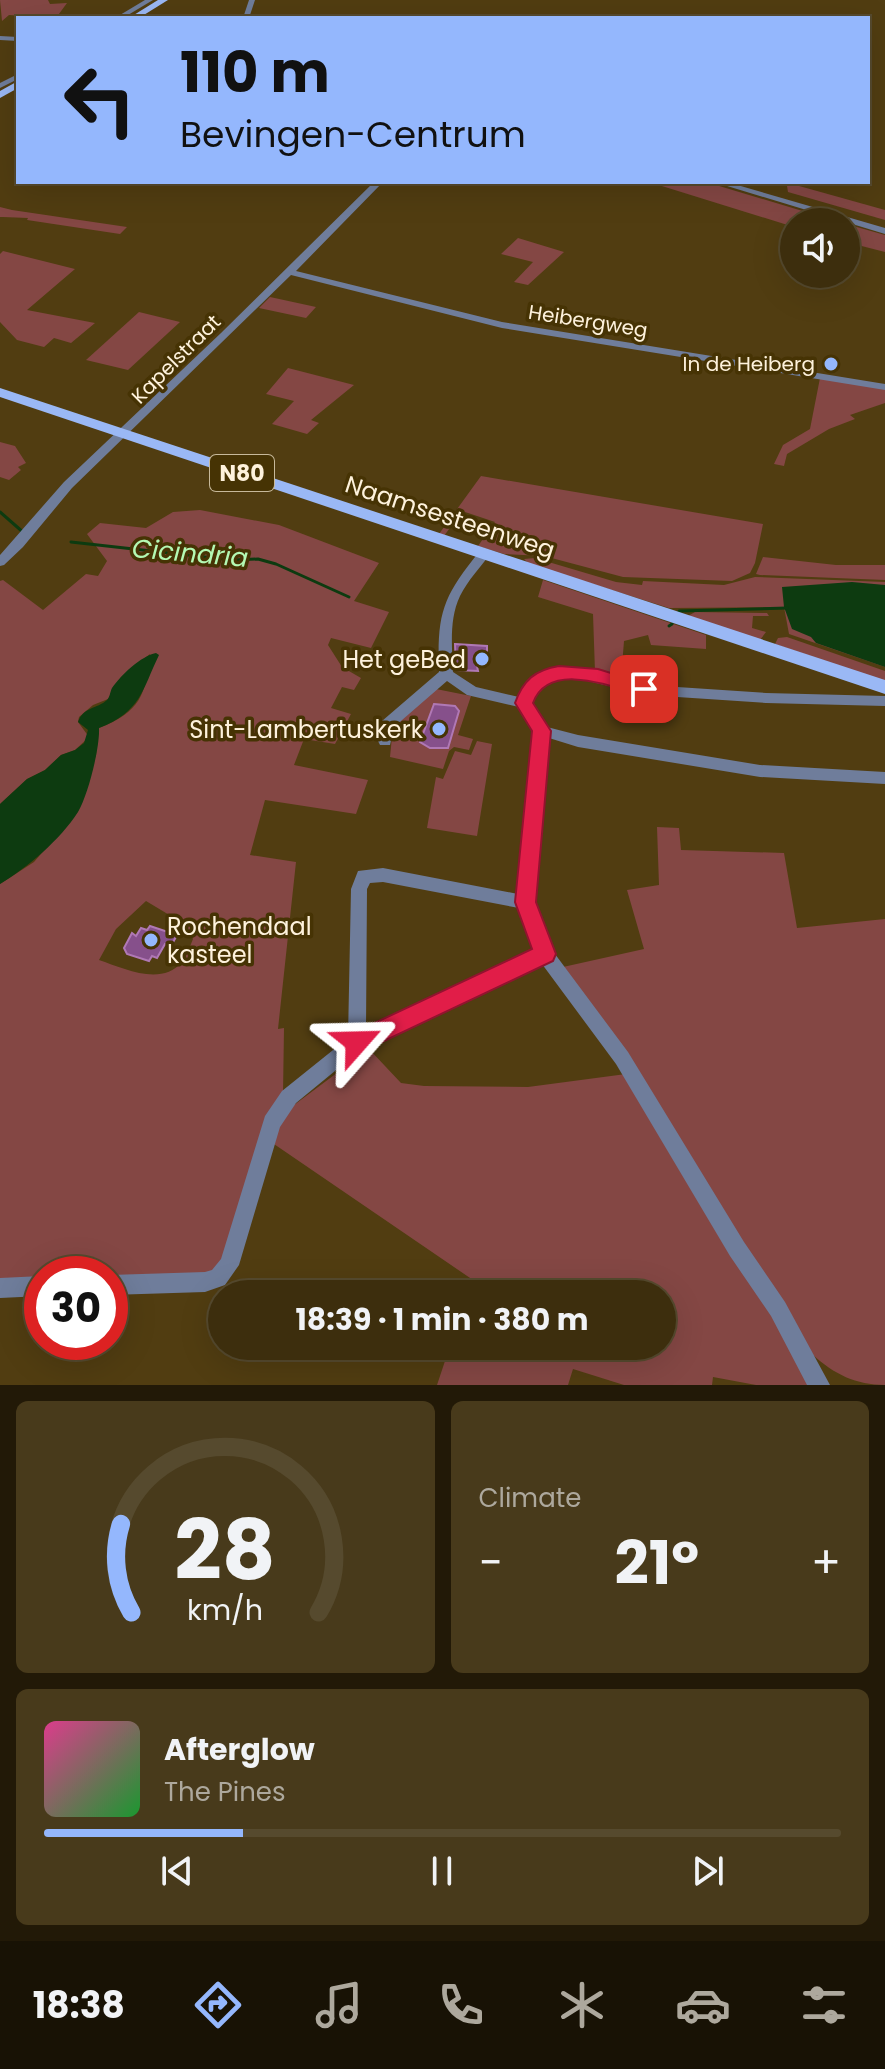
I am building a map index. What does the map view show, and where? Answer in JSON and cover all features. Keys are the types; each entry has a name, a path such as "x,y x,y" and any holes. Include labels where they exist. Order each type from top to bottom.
{"main road":[{"path":"136,16 164,0"},
{"name":"Naamsesteenweg","path":"0,392 885,687"}],"street":[{"path":"122,16 150,0"},
{"name":"Kapelstraat","path":"0,562 26,539 56,497 125,434 377,184"},
{"path":"725,184 885,231"},
{"name":"Heibergweg","path":"289,272 502,325 885,387"},
{"path":"446,674 444,630 447,606 459,584 484,554"},
{"path":"524,703 535,681 544,675 559,673 598,676 644,689 885,701"},
{"path":"446,674 472,691 524,703 542,731 525,902 545,954 622,1058 730,1238 778,1309 819,1385"},
{"path":"381,733 446,674"},
{"path":"542,731 578,741 760,771 885,778"},
{"path":"357,1042 359,889 364,876 383,875 525,902"},
{"path":"128,1284 205,1282 218,1278 229,1265 276,1113 289,1097 357,1042 545,954"},
{"path":"0,1288 24,1287"}],"shaded area":[{"path":"0,0 67,3 57,16 9,15 2,21"},
{"path":"655,184 713,184 792,208 780,208 780,223"},
{"path":"792,184 885,210 885,220 860,213 860,208 843,208 788,192 787,186"},
{"path":"0,207 127,227 120,234 28,218 0,217"},
{"path":"860,228 885,235 885,252 860,246"},
{"path":"518,238 564,252 528,285 514,282 533,262 501,254"},
{"path":"3,251 75,269 27,310 95,323 71,343 54,338 44,347 17,340 0,322 0,254"},
{"path":"270,297 316,307 306,318 259,308"},
{"path":"139,312 180,322 128,370 86,360"},
{"path":"288,368 354,385 311,420 319,423 307,434 272,424 294,401 266,394"},
{"path":"820,378 885,389 885,403 850,415 855,419 829,429 787,454 784,466 774,464 783,445 810,429"},
{"path":"0,442 15,446 26,463 18,467 21,470 9,480 0,477"},
{"path":"481,476 763,524 755,563 750,573 732,581 623,577 544,556 504,554 478,546 495,522 462,511 444,536 439,534"},
{"path":"200,510 279,525 379,563 354,601 389,612 371,648 331,638 328,645 342,667 361,678 354,690 342,687 331,708 351,714 335,744 304,739 294,765 368,780 356,814 265,800 250,855 296,862 278,1029 284,1028 283,1094 229,1251 214,1275 128,1278 128,1256 24,1256 24,1283 0,1284 0,884 34,862 78,811 96,755 99,728 124,715 138,700 146,681 150,654 121,677 108,699 93,705 79,717 78,722 89,737 75,750 61,755 45,770 27,779 0,804 0,581 3,580 43,610 86,574 98,576 107,561 87,534 100,523 146,528 173,512","holes":["146,901 186,925 193,939 184,960 164,973 130,971 99,960 116,929"]},
{"path":"763,557 836,565 885,565 885,580 756,574"},
{"path":"535,558 616,582 642,585 643,581 724,585 755,577 885,582 885,667 789,634 784,607 669,608 529,564 524,559"},
{"path":"543,580 706,635 706,649 651,645 648,635 624,641 621,679 595,672 593,614 538,597"},
{"path":"852,582 885,585 885,667 816,643 811,637 792,629 784,607 782,587"},
{"path":"695,612 767,613 769,616 753,616 752,628 766,632 760,640 688,616"},
{"path":"787,637 885,671 885,682 775,644 778,638"},
{"path":"156,653 159,655 144,689 132,707 113,722 99,728 93,771 78,812 43,852 0,884 0,804 27,779 84,743 88,730 78,722 80,717 107,700 112,688 132,667"},
{"path":"436,689 471,696 458,735 473,739 469,750 454,747 449,751 443,769 390,757 393,727"},
{"path":"477,741 492,744 477,836 427,828 436,777 443,779 455,751 471,755"},
{"path":"657,827 679,828 681,850 784,853 797,928 885,919 885,1385 846,1377 813,1355 563,967 644,949 627,890 659,885"},
{"path":"369,1049 401,1083 424,1086 528,1087 626,1074 787,1337 812,1385 756,1385 713,1377 712,1385 624,1385 573,1369 568,1385 437,1385 445,1360 676,1360 676,1280 473,1280 271,1142 286,1111"}],"building":[{"name":"Het geBed","path":"455,644 487,646 487,665 477,666 478,671 456,670"},
{"name":"Sint-Lambertuskerk","path":"434,704 455,706 459,711 448,748 430,748 420,742"},
{"name":"Rochendaal kasteel","path":"150,926 177,935 171,946 165,944 157,958 152,956 149,961 127,954 124,948 132,933 136,936 141,928 147,930"}],"waterway":[{"name":"Cicindria","path":"0,512 24,533"},
{"name":"Cicindria","path":"71,542 232,560 258,559 349,597"},
{"name":"Cicindria","path":"679,611 787,608"}],"place":[{"name":"In de Heiberg","path":"831,364"},
{"name":"Het geBed","path":"482,659"},
{"name":"Sint-Lambertuskerk","path":"439,729"},
{"name":"Rochendaal kasteel","path":"151,940"}],"route":[{"path":"357,1042 545,954 525,902 542,731 524,703 535,681 544,675 559,673 598,676 644,689"}]}
